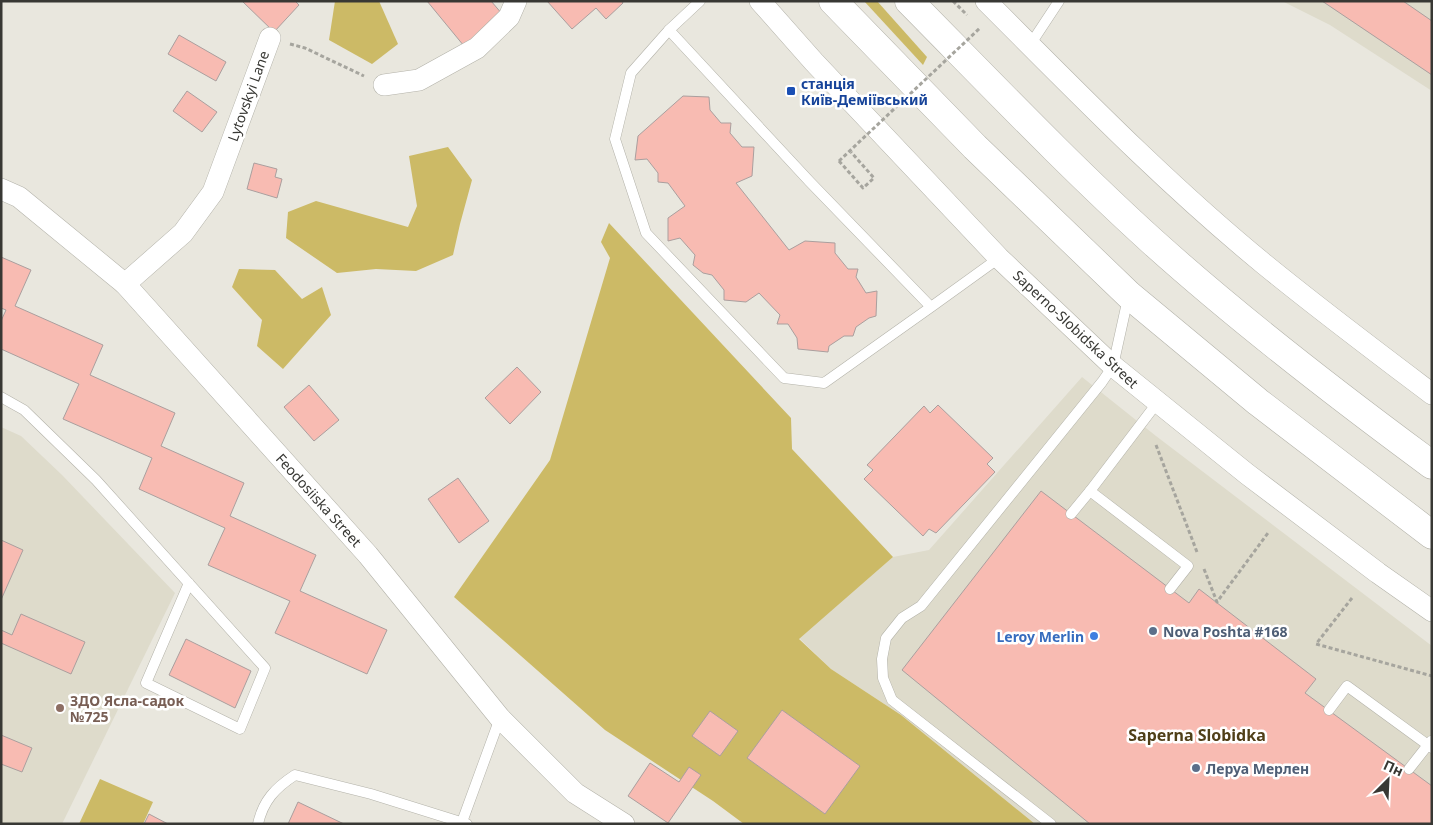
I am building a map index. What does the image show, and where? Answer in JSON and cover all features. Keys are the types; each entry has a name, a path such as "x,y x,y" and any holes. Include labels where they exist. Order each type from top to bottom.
{"main road":[{"path":"833,1 974,147 1129,295 1258,402 1432,535"},
{"path":"909,1 1040,134 1155,243 1254,328 1432,465"}],"street":[{"path":"384,85 419,80 477,48 509,17 516,1"},
{"name":"Saperno-Slobidska Street","path":"760,1 814,62 999,258 1113,366 1157,403 1293,509 1432,611"},
{"path":"986,1 1173,184 1263,264 1432,394"},
{"name":"Lytovskyi Lane","path":"125,284 183,233 213,192 270,38"},
{"name":"Feodosiiska Street","path":"1,189 19,197 125,284 368,555 500,718 575,793 624,824"}],"lane":[{"path":"700,1 669,30 631,73 615,138 646,233 784,378 824,383 999,258"},
{"path":"1030,45 1059,1"},
{"path":"669,30 810,182 931,307"},
{"path":"1052,824 892,700 883,678 882,659 886,638 902,618 921,606 1096,390 1113,366 1129,295"},
{"path":"1,397 24,410 96,480 265,668 240,729 146,683 188,583"},
{"path":"1072,514 1157,403"},
{"path":"1090,491 1188,566 1170,589"},
{"path":"1329,710 1348,686 1430,745 1409,770"},
{"path":"258,824 266,802 283,782 295,775 371,794 465,823 500,718"}],"path":[{"path":"851,152 874,178 863,188 839,161 980,28"},
{"name":"Lytovskyi Lane","path":"270,38 305,48 384,85"},
{"path":"1156,445 1199,556"},
{"path":"1202,565 1216,602 1268,533"},
{"path":"1352,598 1316,644 1432,676"}],"shaded area":[{"path":"335,1 379,1 398,44 372,64 329,40"},
{"path":"864,1 877,1 927,57 923,65"},
{"path":"1282,1 1432,1 1432,91 1330,25"},
{"path":"448,147 472,180 453,255 416,271 376,269 337,273 286,238 288,212 316,201 408,227 417,206 409,156"},
{"path":"609,223 791,418 792,449 893,557 799,639 831,669 901,715 1035,824 744,824 713,801 605,730 454,597 550,460 610,258 601,242"},
{"path":"239,269 275,270 302,299 322,287 331,315 283,369 257,346 262,320 232,287"},
{"path":"1082,377 1156,436 1432,646 1432,824 1035,824 901,715 831,669 799,638 893,557 929,550"},
{"name":"ЗДО Ясла-садок №725","path":"1,427 21,436 62,475 175,593 62,824 1,824"},
{"path":"100,779 153,802 143,824 79,824"}],"building":[{"path":"242,1 295,1 299,5 274,32"},
{"path":"427,1 491,1 503,15 464,46"},
{"path":"547,1 622,1 623,3 606,19 596,8 572,29"},
{"path":"1322,1 1403,1 1432,21 1432,75"},
{"path":"179,35 226,62 216,81 168,54"},
{"path":"187,91 217,112 202,132 173,111"},
{"path":"683,96 709,97 710,110 721,123 731,123 730,133 742,147 754,147 752,176 736,183 789,250 805,241 835,243 835,253 848,269 858,269 856,277 866,293 877,291 876,316 869,318 856,327 853,336 844,336 829,346 828,352 798,349 797,338 788,324 777,324 780,315 759,293 746,302 724,300 724,290 712,275 703,273 693,265 695,255 680,238 668,241 668,218 685,206 668,183 658,182 658,173 647,159 635,160 638,136"},
{"path":"254,163 277,169 275,177 282,179 277,198 247,189"},
{"path":"1,257 31,270 15,306 103,345 90,375 175,413 161,446 244,483 230,516 316,555 300,591 387,630 367,674 275,633 290,601 208,565 225,528 139,489 152,458 63,419 79,384 1,349 1,321 6,310 1,308"},
{"path":"517,367 541,392 510,424 485,398"},
{"path":"309,385 339,420 314,441 284,407"},
{"path":"938,405 993,458 987,464 995,472 936,533 929,529 923,536 864,479 873,470 867,465 924,406 930,413"},
{"path":"458,478 489,521 459,543 428,499"},
{"name":"Leroy Merlin","path":"1041,491 1189,603 1199,589 1316,679 1305,693 1432,786 1432,824 1090,824 902,670"},
{"path":"1,540 23,550 1,600"},
{"path":"21,614 85,642 71,674 1,643 1,630 12,635"},
{"path":"186,639 251,671 235,708 169,675"},
{"path":"782,710 860,766 825,814 747,758"},
{"path":"710,711 738,731 720,756 692,736"},
{"path":"1,735 32,748 22,772 1,764"},
{"path":"650,763 679,782 689,767 701,775 668,823 628,796"},
{"path":"298,802 344,824 288,824"},
{"path":"149,814 168,824 144,824"}],"place":[{"name":"станція Київ-Деміївський","path":"791,91"},
{"name":"Nova Poshta #168","path":"1153,631"},
{"name":"Leroy Merlin","path":"1094,636"},
{"name":"ЗДО Ясла-садок №725","path":"60,708"},
{"name":"Леруа Мерлен","path":"1196,768"}],"district":[{"name":"Saperna Slobidka","path":"1197,735"}]}
